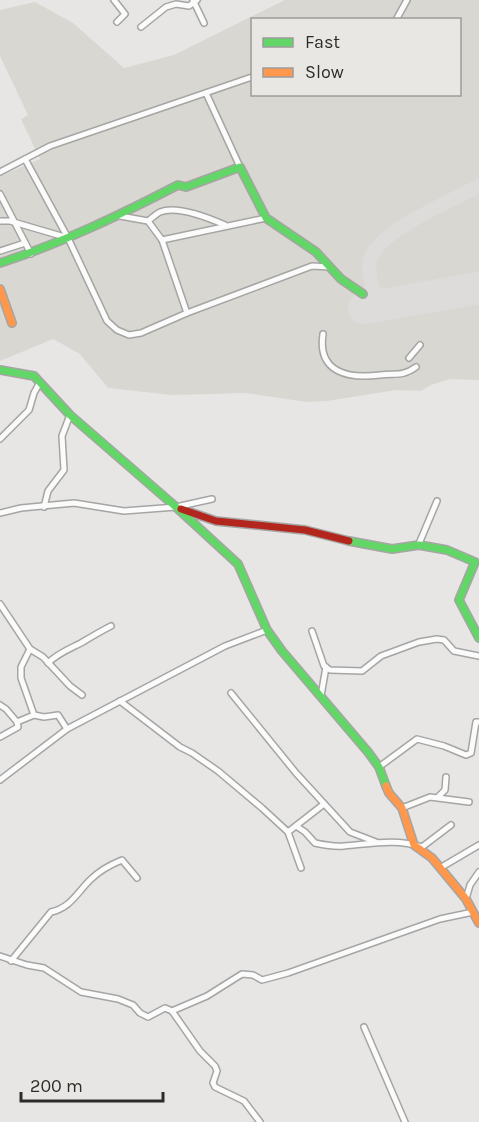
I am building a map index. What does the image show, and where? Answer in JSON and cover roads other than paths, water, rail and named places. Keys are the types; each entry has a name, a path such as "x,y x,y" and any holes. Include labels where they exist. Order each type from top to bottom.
{"street":[{"path":"114,0 125,14 117,22"},
{"path":"397,18 407,0"},
{"path":"141,27 165,7 176,4 189,6 195,1 204,23"},
{"path":"0,172 50,146 251,77"},
{"path":"206,93 266,219 310,247 341,279 363,294"},
{"path":"26,159 68,238 107,321 117,330 129,335 141,333 187,313 312,267 331,267"},
{"path":"0,263 31,254 120,216 178,185 186,187 240,167"},
{"path":"0,194 31,254"},
{"path":"148,221 161,212 181,212 200,214 226,226"},
{"path":"120,216 148,221 162,240 187,313"},
{"path":"162,240 266,219"},
{"path":"0,221 68,238"},
{"path":"0,251 25,243"},
{"path":"0,289 12,323"},
{"path":"323,334 321,347 326,362 340,372 353,377 406,374 416,367"},
{"path":"409,358 420,345"},
{"path":"0,370 25,372 34,376 70,415 238,564 267,630 379,768 389,793 402,808 414,844 432,858 466,899 479,923"},
{"path":"0,440 6,431 29,410 33,393 39,384"},
{"path":"44,507 48,490 64,470 62,436 70,415"},
{"path":"0,513 74,503 124,512 176,507 212,499"},
{"path":"418,547 437,501"},
{"path":"176,507 216,521 305,530 370,546 392,549 418,544 447,550 475,562 459,600 479,638"},
{"path":"418,547 431,547"},
{"path":"418,547 451,551 472,560"},
{"path":"0,604 30,648 82,695"},
{"path":"48,663 70,646 81,643 111,626"},
{"path":"0,780 67,729 225,646 267,630"},
{"path":"312,631 324,666 330,670 362,671 381,656 420,642 437,639 444,640 454,651 479,656"},
{"path":"30,648 21,667 21,678 34,715"},
{"path":"321,696 326,667"},
{"path":"231,693 296,773 350,832 376,842"},
{"path":"120,701 180,747 218,771 262,808 288,832 301,868"},
{"path":"0,705 17,722 18,727 0,737"},
{"path":"17,722 34,715 44,717 58,715 67,729"},
{"path":"471,751 473,731 476,722 479,722"},
{"path":"379,768 417,739 466,755 471,751 479,751"},
{"path":"438,797 445,790 446,777"},
{"path":"402,808 418,800 438,797 469,802"},
{"path":"288,832 324,804"},
{"path":"296,826 315,843 342,846 376,842 414,844 422,847 451,825"},
{"path":"440,868 470,849 479,847"},
{"path":"11,961 51,912 62,910 100,872 122,860 137,878"},
{"path":"466,899 470,885 479,872"},
{"path":"172,1011 207,996 242,975 253,975 262,980 288,974 440,919 473,912"},
{"path":"0,956 11,961 44,968 81,992 118,999 133,1005 148,1017 165,1008 172,1011 200,1051 215,1066 217,1071 213,1083 215,1087 244,1101 260,1122"},
{"path":"364,1027 403,1121"}]}
